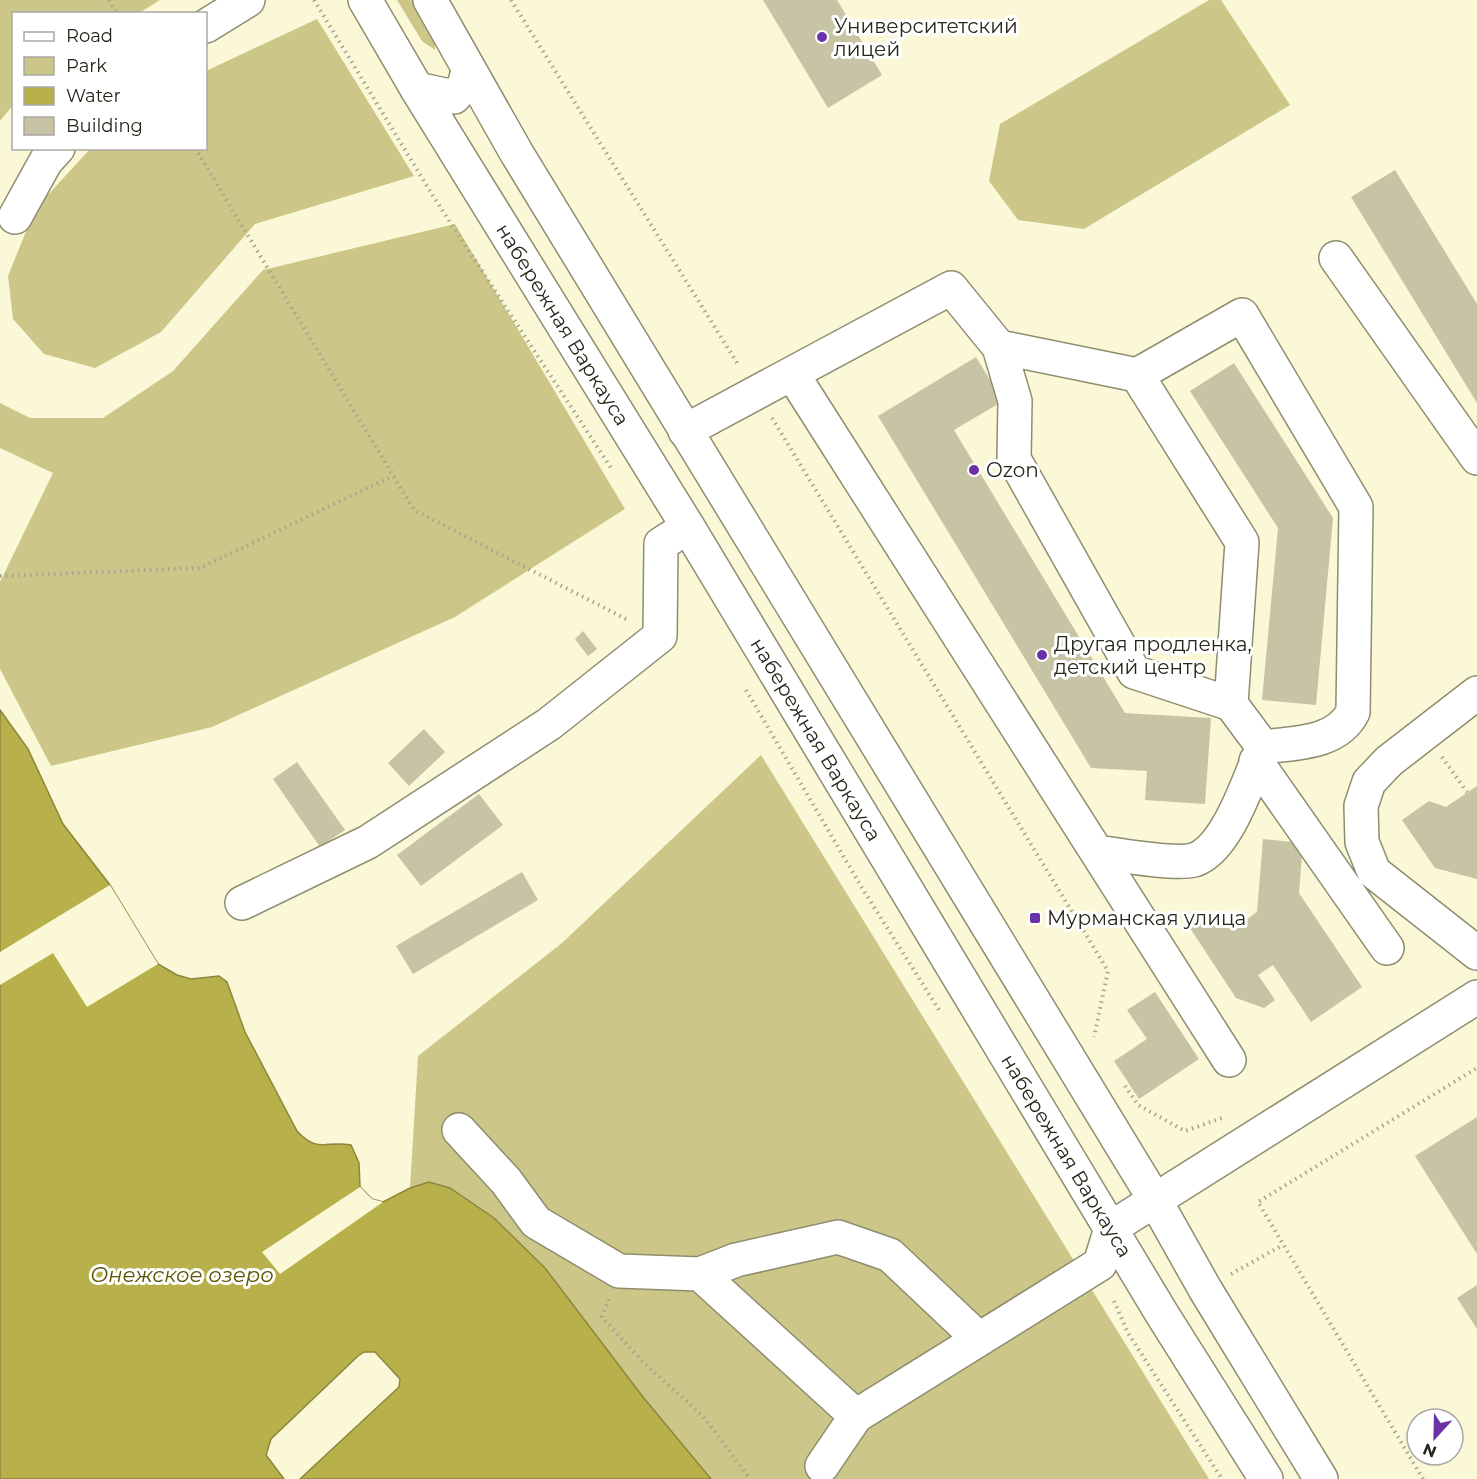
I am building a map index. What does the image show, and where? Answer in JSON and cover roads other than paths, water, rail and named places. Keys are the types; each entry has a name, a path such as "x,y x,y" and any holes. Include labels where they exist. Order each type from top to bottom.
{"main road":[{"path":"207,25 248,0"},
{"name":"набережная Варкауса","path":"365,0 417,89 688,527 1111,1228 1266,1479"},
{"path":"430,0 468,71 516,152 1155,1200 1205,1289 1321,1479"},
{"path":"417,89 453,97 464,87 468,71"},
{"path":"15,217 45,160 56,150"},
{"path":"471,174 516,152"},
{"path":"1336,258 1477,458"},
{"path":"685,431 793,375 951,288 999,347 1015,401 1014,459 1134,672 1231,704"},
{"path":"999,347 1137,375 1242,315 1356,507 1353,712 1348,722 1339,730 1316,740 1260,754"},
{"path":"793,375 1229,1060"},
{"path":"1137,375 1242,542 1231,704 1260,754 1387,948"},
{"path":"242,903 368,842 549,724 660,636 661,544 688,527"},
{"path":"1477,693 1389,761 1369,782 1361,806 1362,842 1374,872 1477,953"},
{"path":"838,774 878,748"},
{"path":"1097,852 1194,860 1211,850 1225,833 1260,754"},
{"path":"881,845 924,820"},
{"path":"822,1466 856,1416 1100,1264 1111,1228 1477,997"},
{"path":"459,1130 506,1181 536,1222 619,1270 700,1274 736,1260 838,1237 890,1255 979,1338"},
{"path":"700,1274 856,1416"}],"water":[{"name":"Онежское озеро","path":"0,710 28,749 63,824 110,885 158,964 177,975 191,979 219,976 227,982 245,1032 297,1131 304,1138 317,1144 351,1145 359,1163 360,1187 372,1199 383,1202 410,1188 429,1182 450,1188 494,1218 545,1268 643,1397 711,1479 300,1479 399,1387 400,1379 375,1352 364,1352 271,1439 266,1455 284,1479 0,1479"}],"place":[{"name":"Университетский лицей","path":"822,37"},
{"name":"Ozon","path":"974,470"},
{"name":"Другая продленка, детский центр","path":"1042,655"},
{"name":"Мурманская улица","path":"1035,918"}]}
